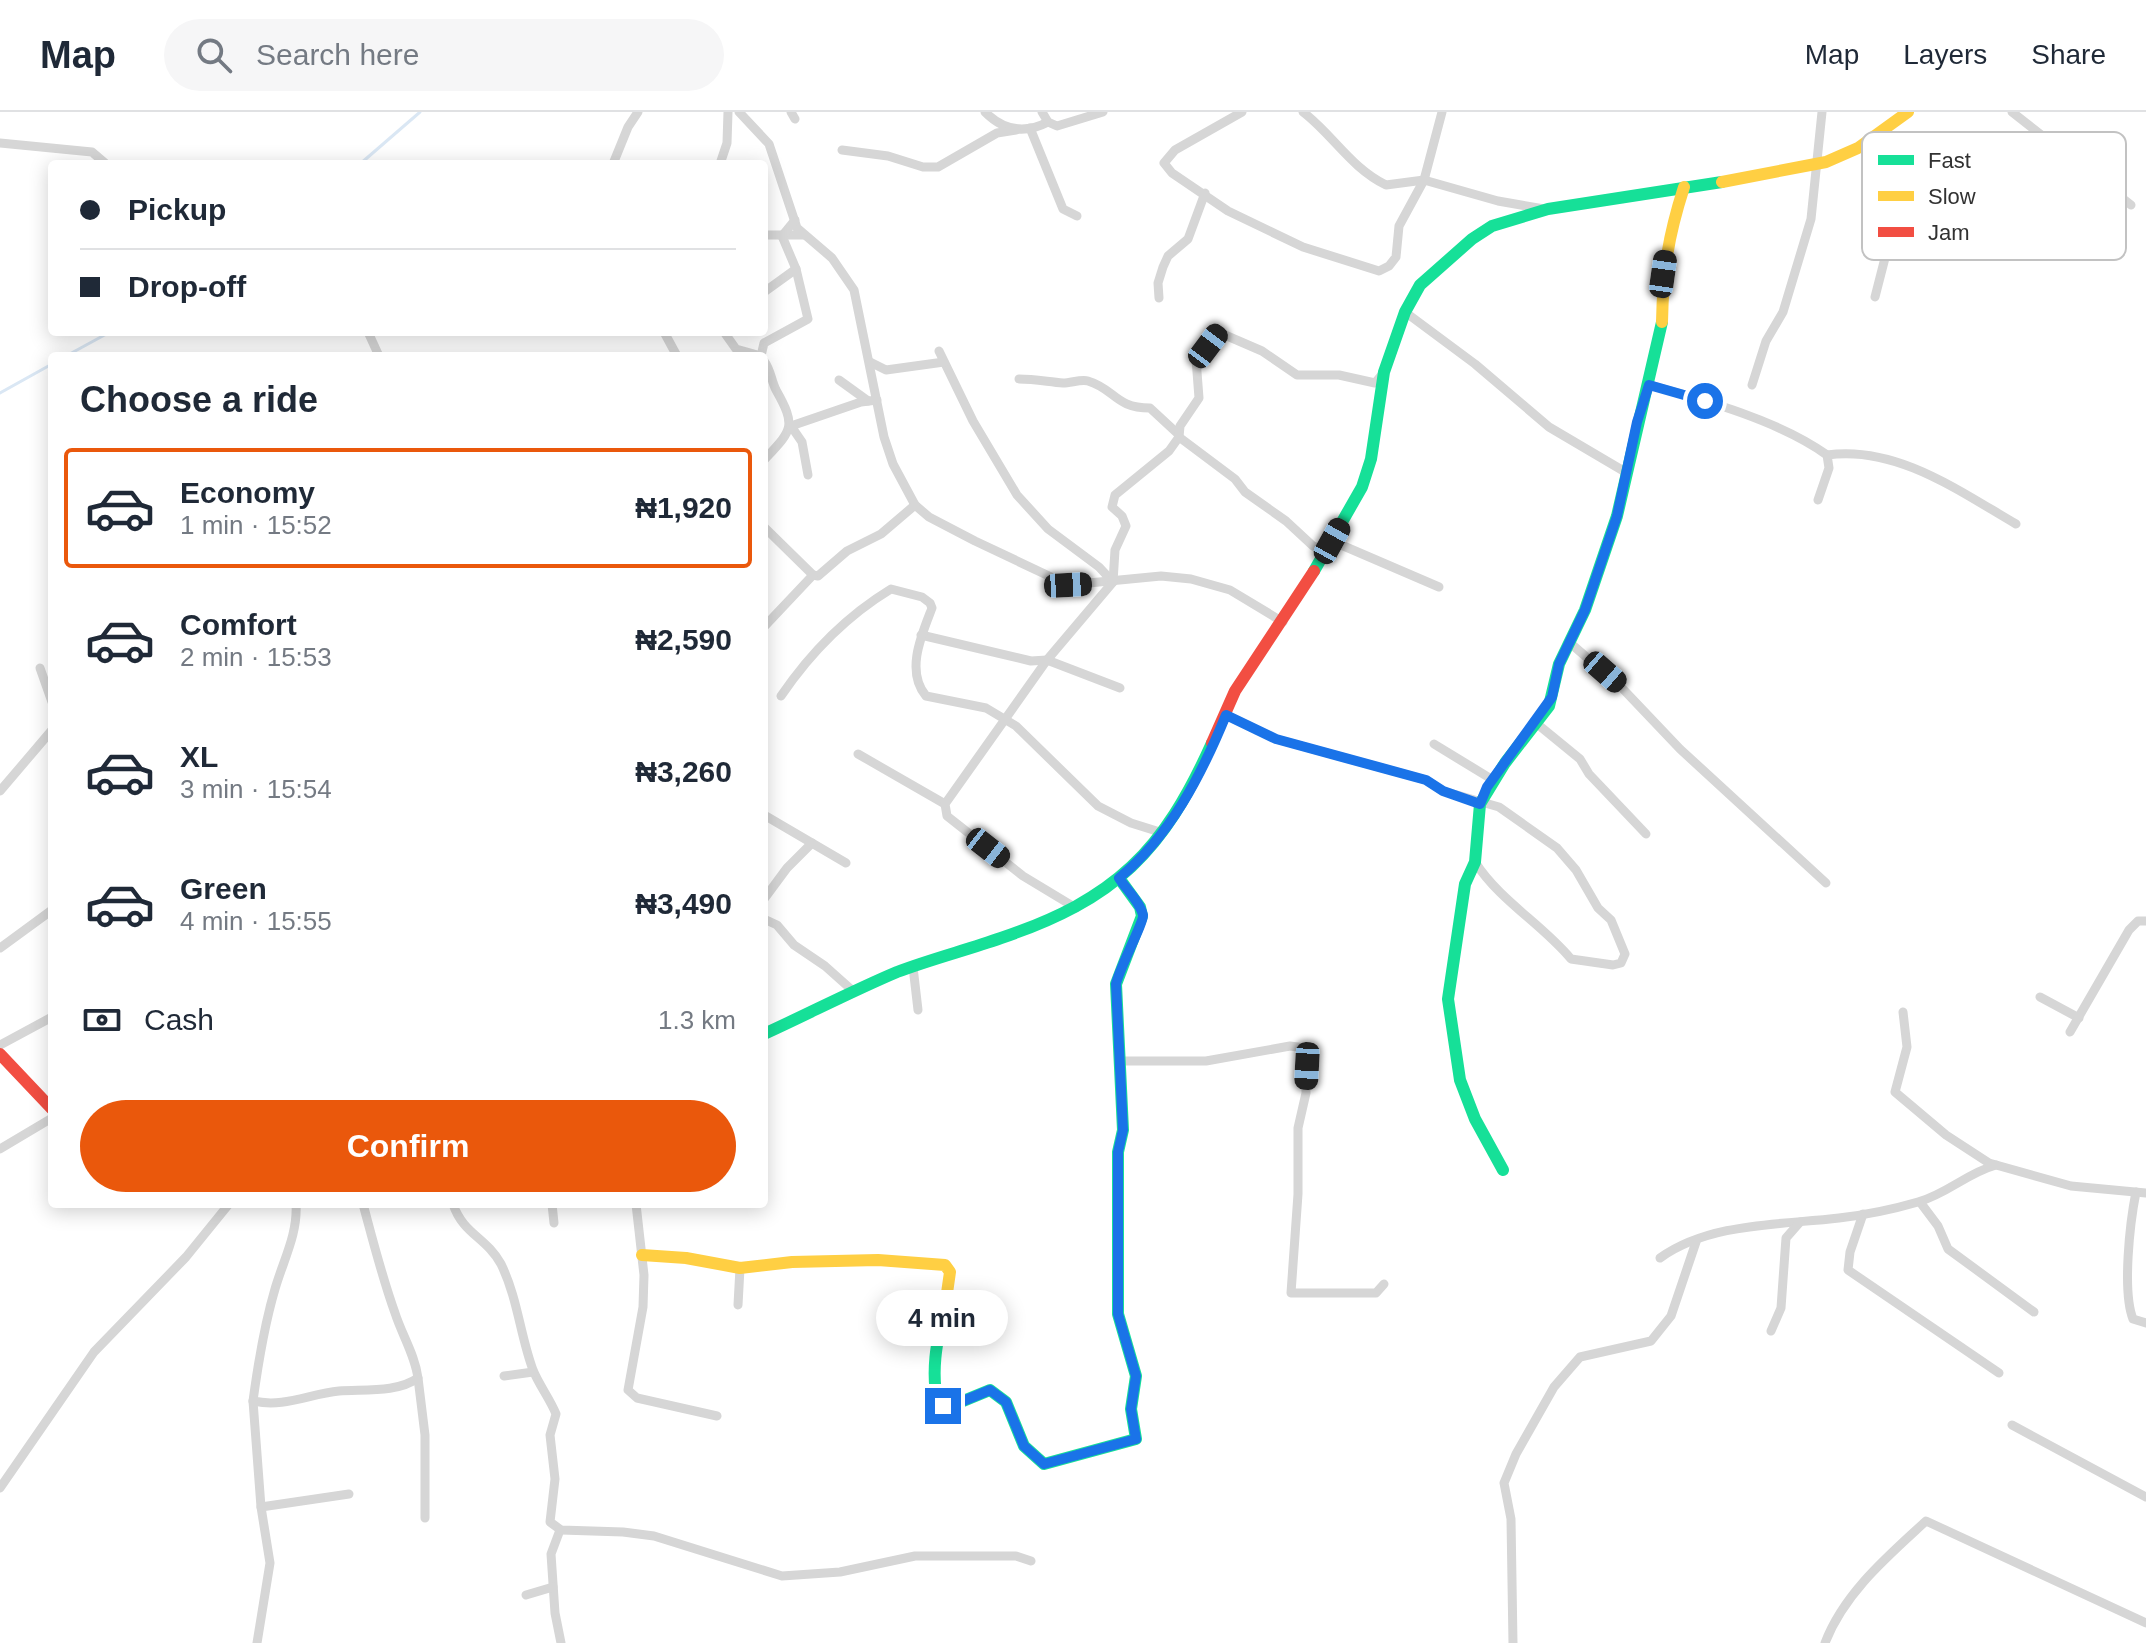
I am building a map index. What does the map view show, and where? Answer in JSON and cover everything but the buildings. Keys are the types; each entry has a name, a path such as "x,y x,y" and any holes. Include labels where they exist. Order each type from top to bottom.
{"street":[{"path":"615,160 628,127 638,112"},
{"path":"721,160 727,143 728,112"},
{"path":"739,112 769,144 803,235 832,258 854,290 870,362 872,401 893,464 915,505 929,517 1068,585 1161,576 1220,585 1283,622"},
{"path":"985,112 1001,125 1016,130"},
{"path":"1042,112 1048,122 1057,126 1103,112"},
{"path":"1242,112 1175,150 1164,163 1183,181 1228,211 1303,247 1379,271 1389,266 1396,257 1399,226 1424,180 1442,112"},
{"path":"1303,112 1326,131 1357,167 1378,182 1394,186 1424,180 1498,201 1548,209"},
{"path":"1752,385 1766,341 1783,312 1811,219 1822,112"},
{"path":"1881,132 1908,112"},
{"path":"2012,112 2038,132"},
{"path":"842,150 888,156 923,167 938,167 997,133 1048,122"},
{"path":"1030,128 1063,209 1077,216"},
{"path":"0,143 92,152 101,160"},
{"path":"768,1032 853,991 913,967 1005,937 1076,908 1119,878 1163,833 1189,794 1235,691 1283,622 1362,487 1371,459 1384,372 1405,312 1420,285 1472,239 1492,226 1548,209 1770,175 1843,156 1862,144"},
{"path":"1503,1170 1475,1119 1460,1080 1448,999 1465,884 1475,862 1480,804 1493,780 1549,706 1559,664 1585,610 1602,564 1617,516 1662,328 1663,274 1668,238 1684,187"},
{"path":"1159,298 1158,283 1163,267 1168,256 1188,239 1205,193"},
{"path":"2126,201 2131,205"},
{"path":"782,236 795,220"},
{"path":"768,235 803,235"},
{"path":"762,352 764,343 808,319 796,269 782,236"},
{"path":"1875,297 1884,260"},
{"path":"768,289 796,269"},
{"path":"1405,312 1475,364 1549,427 1627,473"},
{"path":"1076,908 1023,876 947,816 945,804 1047,660 1113,582 1115,550 1126,526 1122,516 1112,507 1115,495 1169,451 1199,398 1196,359 1218,332 1262,351 1297,375 1339,375 1375,383 1384,372"},
{"path":"727,336 736,349 747,352"},
{"path":"939,351 980,434 1017,495 1048,529 1099,567 1113,582"},
{"path":"870,362 886,370 944,362"},
{"path":"768,369 788,411 791,426 802,442 808,475"},
{"path":"1019,379 1062,383 1087,380 1123,404 1133,408 1150,408 1178,435 1235,479 1245,492 1286,521 1313,546 1329,546 1439,587"},
{"path":"839,380 872,401"},
{"path":"1649,385 1726,408 1807,441 1827,455 1852,451 1927,472 2016,524"},
{"path":"791,426 872,401"},
{"path":"768,456 786,438 791,426"},
{"path":"1818,500 1829,468 1827,455"},
{"path":"768,531 813,575 818,576 847,551 881,534 915,505"},
{"path":"768,623 813,575"},
{"path":"781,696 808,657 859,609 891,589 922,597 932,608 917,655 920,686 926,696 986,708 1033,741 1098,806 1131,823 1163,833"},
{"path":"921,635 1031,661 1047,660 1120,688"},
{"path":"1569,642 1622,688 1680,749 1826,883"},
{"path":"40,668 48,691"},
{"path":"1226,715 1276,739 1426,780 1443,791 1499,807 1557,848 1576,870 1598,908 1611,920 1625,954 1621,963 1613,965 1571,959 1552,936 1518,910 1475,862"},
{"path":"1536,723 1580,759 1589,774 1646,834"},
{"path":"0,791 48,735"},
{"path":"1434,744 1493,780"},
{"path":"858,754 945,804"},
{"path":"768,817 846,863"},
{"path":"768,894 787,868 812,843"},
{"path":"642,1255 686,1258 740,1268 792,1262 878,1260 945,1265 949,1278 936,1345 938,1404 951,1406 990,1390 1006,1402 1024,1446 1044,1464 1136,1439 1131,1409 1136,1376 1118,1314 1118,1152 1123,1130 1116,984 1120,967 1144,920 1142,911 1119,878"},
{"path":"0,948 48,913"},
{"path":"768,921 777,925 794,945 825,966 853,991"},
{"path":"2070,1032 2129,930 2138,921 2146,921"},
{"path":"913,967 918,1010"},
{"path":"2040,997 2079,1018"},
{"path":"1903,1012 1907,1047 1897,1095 1946,1135 1996,1165 2071,1186 2141,1192 2128,1243 2129,1308 2133,1319 2146,1323"},
{"path":"0,1045 48,1019"},
{"path":"1120,1061 1206,1061 1290,1046 1305,1048 1307,1080 1298,1128 1298,1194 1291,1293 1376,1293 1384,1284"},
{"path":"0,1054 48,1105"},
{"path":"0,1149 48,1120"},
{"path":"1660,1258 1737,1227 1863,1214 1920,1202 1944,1192 1981,1169 1996,1165"},
{"path":"1920,1202 1925,1214 1938,1226 1948,1249 2034,1312"},
{"path":"0,1488 94,1352 186,1257 226,1208"},
{"path":"257,1643 270,1563 261,1507 253,1401 268,1316 292,1242 296,1208"},
{"path":"364,1208 369,1236 402,1335 416,1363 425,1435 425,1518"},
{"path":"454,1208 458,1219 469,1233 486,1241 500,1263 515,1295 533,1372 556,1414 550,1435 555,1479 550,1522 560,1530 654,1536 782,1576 840,1572 915,1556 1016,1556 1031,1561"},
{"path":"552,1208 554,1223"},
{"path":"636,1208 642,1255 642,1325 628,1390 637,1398 717,1416"},
{"path":"1863,1214 1850,1252 1848,1270 1999,1373"},
{"path":"1771,1331 1781,1308 1786,1238 1800,1222"},
{"path":"1513,1643 1511,1519 1504,1483 1516,1454 1554,1387 1580,1357 1651,1341 1671,1316 1696,1242"},
{"path":"738,1305 740,1268"},
{"path":"504,1376 533,1372"},
{"path":"253,1401 267,1404 294,1402 337,1391 394,1387 418,1378"},
{"path":"2012,1425 2146,1497"},
{"path":"261,1507 349,1494"},
{"path":"1825,1643 1831,1626 1874,1568 1926,1521 2146,1623"},
{"path":"560,1530 551,1554 561,1643"},
{"path":"526,1595 553,1587"}],"waterway":[{"path":"365,160 420,112"},
{"path":"73,352 103,336"},
{"path":"0,393 48,366"}],"traffic: fast":[{"path":"1314,571 1362,487 1371,459 1384,372 1405,312 1420,285 1472,239 1492,226 1548,209 1722,182"},
{"path":"1503,1170 1475,1119 1460,1080 1448,999 1465,884 1475,862 1480,804 1505,763 1549,706 1559,664 1585,610 1617,516 1662,322"},
{"path":"768,1032 897,972 1041,923 1105,888 1131,867 1175,814 1212,743"},
{"path":"947,1293 935,1362 938,1404 951,1406 990,1390 1006,1402 1024,1446 1044,1464 1136,1439 1131,1409 1136,1376 1118,1314 1118,1152 1123,1130 1116,984 1142,916 1140,907 1119,878"}],"traffic: slow":[{"path":"1880,132 1908,112"},
{"path":"1722,182 1826,162 1862,145"},
{"path":"1662,322 1667,254 1684,187"},
{"path":"642,1255 686,1258 740,1268 792,1262 878,1260 945,1265 950,1272 947,1293"}],"traffic: jam":[{"path":"1212,743 1235,691 1314,571"},
{"path":"0,1054 48,1105"}],"route":[{"path":"943,1406 951,1406 990,1390 1006,1402 1024,1446 1044,1464 1136,1439 1131,1409 1136,1376 1118,1314 1118,1152 1123,1130 1116,984 1127,951 1144,920 1142,911 1119,878 1163,833 1189,794 1226,715 1276,739 1426,780 1443,791 1480,804 1487,787 1549,706 1559,664 1585,610 1617,516 1637,422 1649,385 1705,401"}]}
